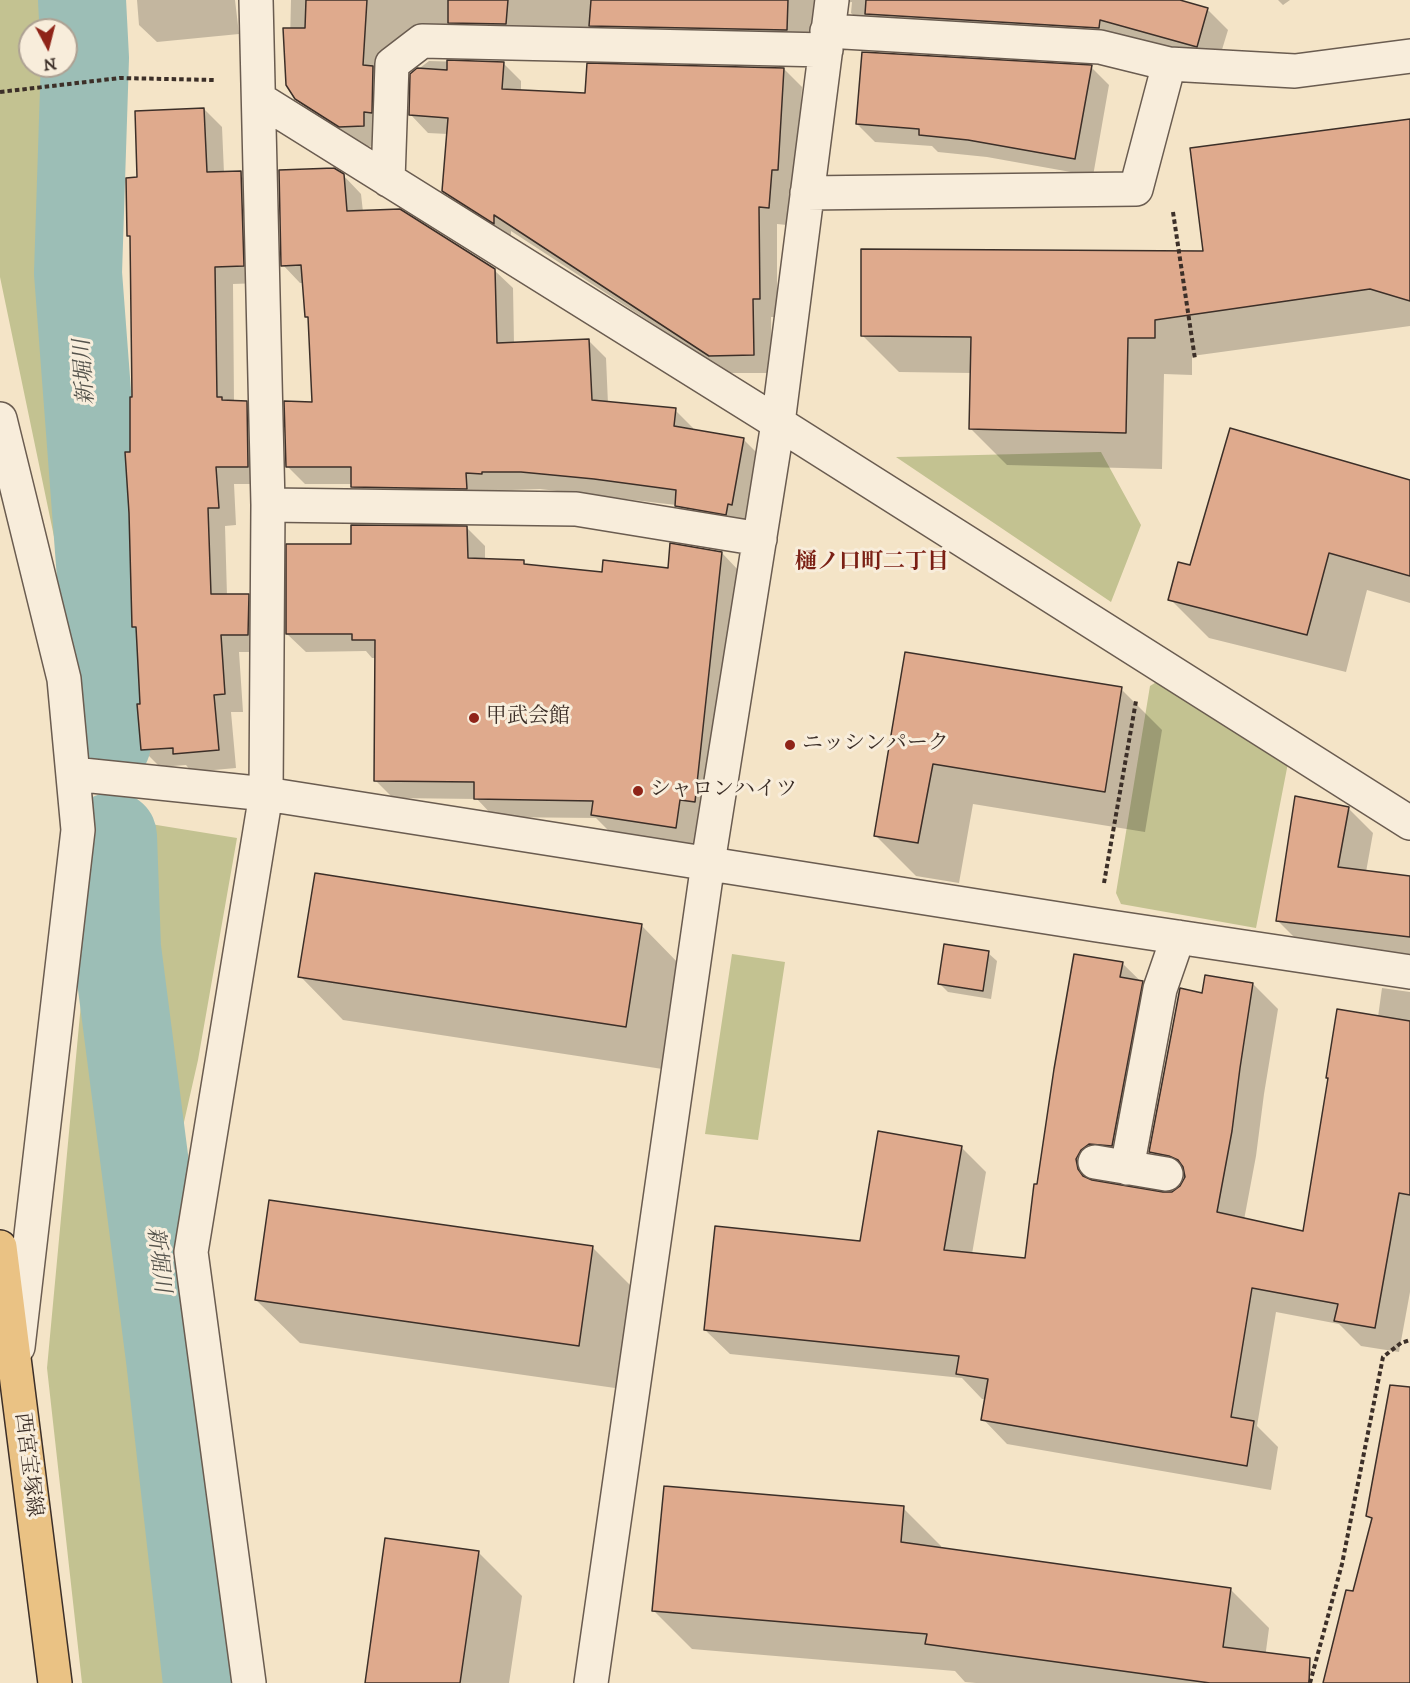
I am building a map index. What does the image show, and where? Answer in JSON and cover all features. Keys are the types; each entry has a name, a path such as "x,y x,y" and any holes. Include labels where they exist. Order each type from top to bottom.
{"main road":[{"name":"西宮宝塚線","path":"0,1247 56,1683"}],"street":[{"path":"249,1683 191,1252 266,794 268,505 256,0"},
{"path":"388,180 392,64 422,41 828,27 1100,47 1169,64 1295,71 1410,56"},
{"path":"591,1683 708,863 778,423 828,27"},
{"path":"807,193 1136,189 1169,64"},
{"path":"259,91 388,180 778,423 1410,823"},
{"path":"0,419 64,679 78,830 15,1373"},
{"path":"268,505 576,508 760,539"},
{"path":"73,774 266,794 1096,925 1410,972"},
{"path":"1127,1168 1160,989 1178,937"},
{"path":"1095,1162 1166,1174"}],"path":[{"path":"0,92 120,78 259,91"},
{"path":"1136,189 1172,206 1195,359"},
{"path":"1096,925 1144,655"},
{"path":"1310,1683 1342,1564 1383,1357 1401,1343 1410,1340"}],"shaded area":[{"path":"0,0 61,0 62,18 18,18 18,78 65,78 83,548 57,551 0,277"},
{"path":"1101,452 1141,525 1111,602 896,457"},
{"path":"1158,681 1288,763 1256,928 1121,904 1116,893 1150,686"},
{"path":"132,821 237,838 198,1060 137,1330 173,1683 82,1683 47,1368 86,950 107,951 118,1056 143,1057"},
{"path":"732,954 785,962 758,1140 705,1134"}],"building":[{"path":"306,0 367,0 363,65 373,66 372,113 364,112 364,126 339,127 295,99 286,85 283,28 305,28"},
{"path":"448,0 508,0 506,24 448,23"},
{"path":"591,0 788,0 787,30 589,26"},
{"path":"866,0 1180,0 1208,8 1197,47 1100,20 1099,28 865,14"},
{"path":"862,52 1092,65 1075,159 968,140 919,135 919,129 856,124"},
{"path":"447,60 504,62 502,89 585,93 587,63 784,68 778,170 772,170 769,208 759,207 760,299 753,299 754,355 709,356 494,215 494,224 442,191 448,118 409,115 410,74 417,68 447,70"},
{"path":"204,108 207,172 241,171 244,266 215,267 217,397 222,397 222,400 247,401 248,467 216,467 219,508 208,508 211,594 249,594 248,635 221,635 225,694 214,695 219,750 173,754 173,748 141,750 137,704 140,704 136,627 132,627 125,452 130,452 130,397 132,397 130,236 127,236 126,178 137,177 135,111"},
{"path":"1410,119 1410,301 1370,289 1155,320 1155,338 1128,338 1126,433 969,429 971,337 861,336 861,249 1203,251 1190,148"},
{"path":"334,168 344,174 347,211 400,209 495,269 497,343 589,339 592,400 676,408 674,426 744,438 732,505 728,504 726,515 675,506 676,490 594,479 521,472 482,472 482,474 466,473 467,489 351,487 351,467 286,467 284,401 312,402 308,317 305,317 301,265 281,266 279,170"},
{"path":"1230,428 1410,480 1410,576 1329,553 1307,635 1168,600 1178,562 1190,565"},
{"path":"351,525 467,526 468,558 524,560 524,564 602,572 603,560 668,568 670,543 722,552 695,802 680,800 676,828 591,815 593,801 474,799 474,782 374,781 375,640 352,640 352,634 286,634 286,544 351,544"},
{"path":"905,652 1122,687 1105,792 933,764 918,843 874,836"},
{"path":"1295,796 1349,807 1338,867 1410,876 1410,937 1276,921"},
{"path":"315,873 642,924 626,1027 298,977"},
{"path":"944,944 989,951 983,991 938,984"},
{"path":"1074,954 1123,962 1120,977 1143,981 1112,1146 1089,1144 1081,1150 1076,1159 1078,1169 1083,1176 1092,1180 1163,1192 1172,1192 1180,1186 1185,1177 1183,1167 1178,1160 1149,1152 1180,988 1202,993 1205,975 1253,983 1232,1131 1217,1212 1303,1231 1337,1009 1410,1021 1410,1195 1399,1193 1375,1328 1334,1321 1338,1304 1252,1288 1231,1417 1254,1421 1247,1466 981,1420 988,1379 956,1374 959,1356 704,1330 715,1226 860,1241 878,1131 962,1146 944,1250 1025,1258 1034,1184 1037,1184"},
{"path":"269,1200 593,1246 579,1346 255,1300"},
{"path":"1390,1385 1410,1387 1410,1683 1323,1683 1346,1590 1353,1591 1372,1518 1366,1516"},
{"path":"664,1486 904,1506 901,1542 1231,1588 1223,1647 1310,1658 1309,1683 1210,1683 925,1644 927,1634 652,1611"},
{"path":"385,1538 479,1551 460,1683 365,1683"}],"waterway":[{"name":"新堀川","path":"82,0 85,58 78,273 101,577 99,645 107,743"},
{"name":"新堀川","path":"113,836 117,948 170,1359 207,1683"}],"place":[{"name":"甲武会館","path":"474,718"},
{"name":"ニッシンパーク","path":"790,745"},
{"name":"シャロンハイツ","path":"638,791"}],"district":[{"name":"樋ノ口町二丁目","path":"872,563"}]}
